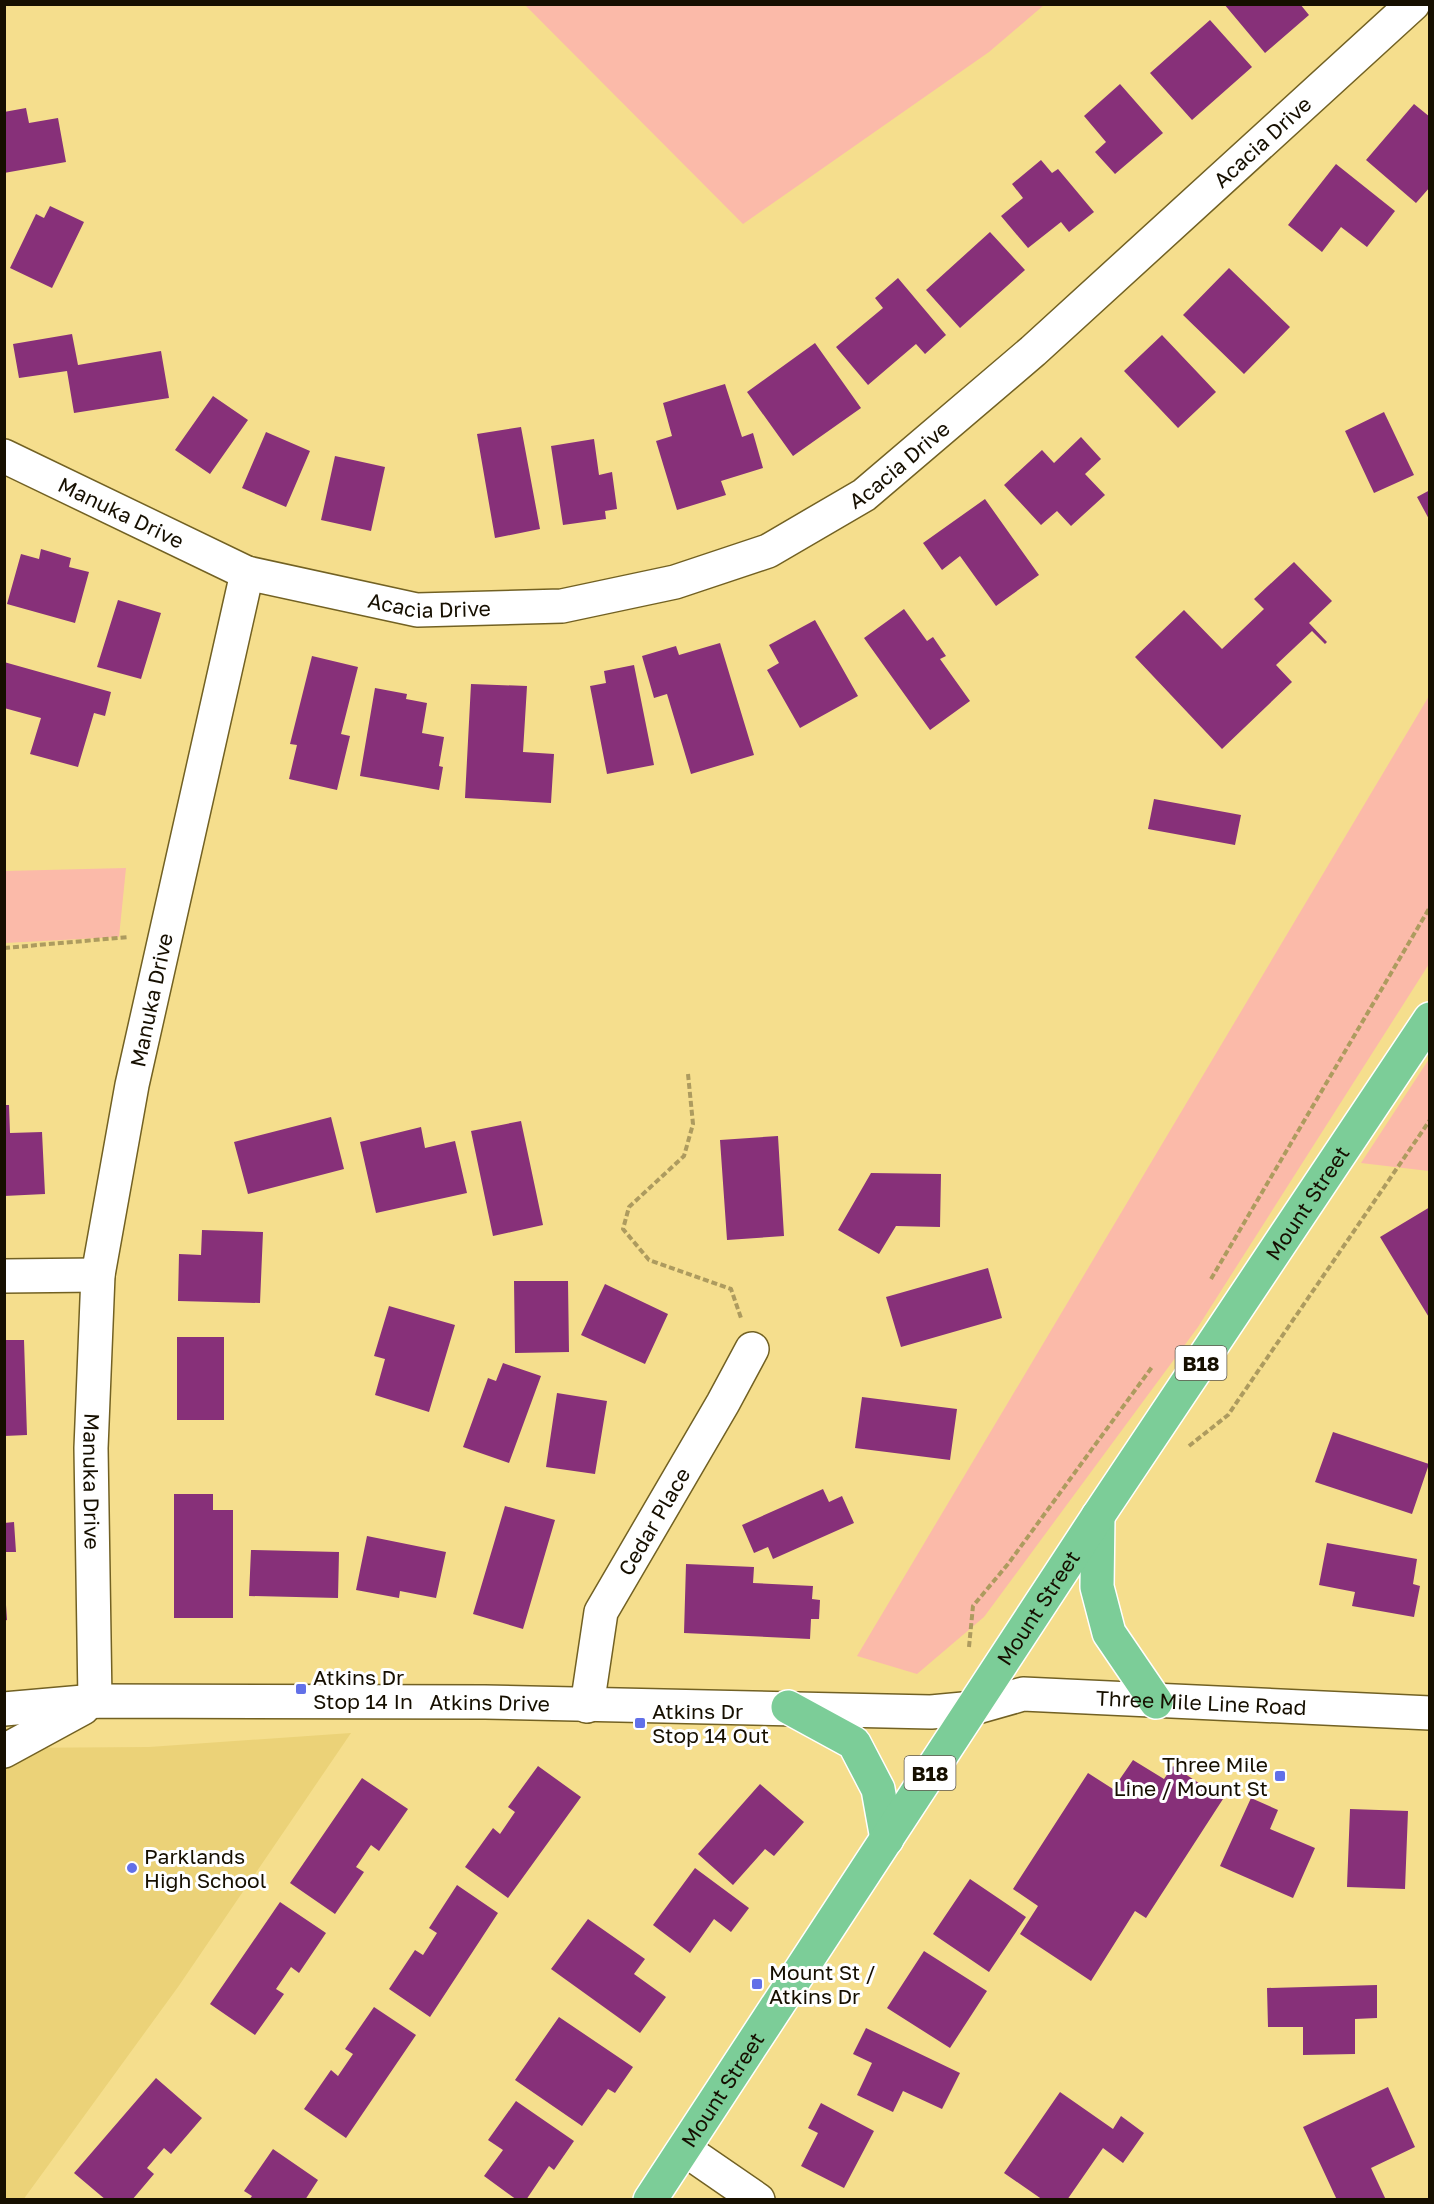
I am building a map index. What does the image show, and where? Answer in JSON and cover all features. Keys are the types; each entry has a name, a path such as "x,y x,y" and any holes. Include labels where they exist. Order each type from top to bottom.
{"highway":[{"name":"Mount Street","path":"650,2199 1098,1516 1430,1019"},
{"path":"1098,1516 1097,1587 1109,1633 1156,1702"},
{"path":"788,1707 854,1743 878,1789 887,1839"}],"street":[{"name":"Acacia Drive","path":"247,573 417,610 562,606 675,582 768,551 864,495 882,480 1033,351 1413,4"},
{"name":"Manuka Drive","path":"4,456 247,573 132,1085 98,1275 91,1448 95,1701"},
{"path":"4,1276 98,1275"},
{"name":"Cedar Place","path":"587,1706 602,1612 752,1349"},
{"name":"Three Mile Line Road","path":"974,1708 1023,1694 1430,1713"},
{"path":"4,1750 95,1701"},
{"name":"Atkins Drive","path":"4,1709 95,1701 485,1702 931,1712 974,1708"},
{"path":"684,2149 758,2199"}],"path":[{"path":"1210,1281 1430,908"},
{"path":"4,948 165,933"},
{"path":"688,1074 693,1124 684,1155 629,1207 623,1228 649,1260 731,1289 752,1349"},
{"path":"1182,1451 1228,1415 1430,1120"},
{"path":"969,1651 973,1606 1008,1564 1159,1358"}],"shaded area":[{"path":"525,5 1044,5 989,52 743,224"},
{"path":"1429,696 1429,964 1198,1327 984,1617 917,1674 857,1656"},
{"path":"126,868 119,937 5,943 5,871"},
{"path":"1429,1059 1429,1171 1361,1163"},
{"name":"Parklands High School","path":"351,1733 178,1987 23,2200 4,2199 4,1748 149,1747"}],"building":[{"path":"1224,4 1300,4 1309,15 1265,53"},
{"path":"1210,20 1252,67 1192,120 1150,73"},
{"path":"1120,84 1163,133 1115,174 1095,152 1106,142 1084,116"},
{"path":"1414,104 1430,117 1430,187 1416,203 1366,160"},
{"path":"26,108 29,123 58,118 66,162 4,173 4,112"},
{"path":"1041,160 1052,173 1058,169 1094,212 1069,232 1061,222 1028,248 1001,216 1023,198 1012,184"},
{"path":"1336,164 1395,211 1367,247 1341,227 1322,252 1288,225"},
{"path":"50,206 84,222 52,288 10,268 36,214 44,218"},
{"path":"990,232 1025,270 960,328 926,290"},
{"path":"1229,268 1290,327 1244,374 1183,315"},
{"path":"898,278 946,335 925,354 916,344 868,385 836,347 883,308 875,298"},
{"path":"72,334 78,365 161,351 169,398 74,413 67,371 19,378 13,344"},
{"path":"1162,335 1216,392 1178,428 1124,371"},
{"path":"815,343 861,408 793,456 747,392"},
{"path":"725,384 742,437 753,433 763,468 721,481 726,495 677,510 656,441 672,436 663,403"},
{"path":"213,396 248,420 210,474 175,450"},
{"path":"1384,412 1414,475 1374,493 1345,431"},
{"path":"521,427 540,529 495,538 477,434"},
{"path":"266,432 310,451 286,507 242,488"},
{"path":"1081,437 1101,459 1085,474 1105,495 1071,526 1057,511 1041,525 1004,485 1042,450 1054,463"},
{"path":"594,439 599,475 612,472 617,509 605,511 606,519 563,525 551,446"},
{"path":"335,456 385,467 371,531 321,520"},
{"path":"1430,490 1430,521 1417,497"},
{"path":"985,499 1039,575 996,606 960,556 942,570 923,543"},
{"path":"41,549 71,558 69,567 89,572 75,623 7,604 21,554 39,559"},
{"path":"1294,562 1332,601 1309,623 1327,642 1325,644 1312,631 1276,665 1292,682 1222,749 1135,657 1184,610 1222,649 1264,609 1254,599"},
{"path":"118,600 161,613 141,679 97,667"},
{"path":"904,609 927,641 933,637 946,656 940,659 970,701 930,730 864,638"},
{"path":"815,620 858,696 800,728 767,670 779,663 769,645"},
{"path":"720,643 754,755 691,774 667,694 654,698 642,656 676,646 679,655"},
{"path":"312,656 358,667 341,734 350,736 337,790 289,779 297,745 290,744"},
{"path":"4,662 111,692 105,716 94,713 78,767 30,754 41,718 4,708"},
{"path":"634,665 654,765 607,774 590,686 606,683 604,671"},
{"path":"471,684 527,686 523,752 554,754 551,803 465,798"},
{"path":"375,688 407,694 406,699 427,703 422,733 444,737 439,766 443,767 439,790 360,776"},
{"path":"1154,799 1241,815 1235,845 1148,829"},
{"path":"4,1105 9,1105 10,1133 42,1132 45,1194 4,1196"},
{"path":"331,1117 344,1169 248,1194 234,1142"},
{"path":"521,1121 543,1225 493,1236 471,1131"},
{"path":"421,1127 425,1148 455,1141 467,1193 376,1213 360,1142"},
{"path":"778,1136 784,1236 727,1240 720,1140"},
{"path":"871,1173 941,1174 940,1227 896,1226 879,1254 838,1230"},
{"path":"1430,1207 1430,1319 1380,1237"},
{"path":"202,1230 263,1232 260,1303 178,1301 179,1254 201,1255"},
{"path":"988,1268 1002,1318 901,1347 886,1297"},
{"path":"514,1281 568,1281 569,1352 515,1353"},
{"path":"605,1284 668,1314 645,1364 581,1335"},
{"path":"389,1306 455,1325 429,1412 375,1395 385,1359 374,1356"},
{"path":"177,1337 224,1337 224,1420 177,1420"},
{"path":"4,1340 24,1340 27,1435 4,1436"},
{"path":"503,1363 541,1376 509,1463 463,1447 488,1378 496,1381"},
{"path":"557,1393 607,1401 595,1474 546,1467"},
{"path":"862,1397 957,1409 950,1460 855,1448"},
{"path":"1333,1432 1429,1464 1412,1514 1315,1482"},
{"path":"823,1489 829,1502 842,1496 854,1523 773,1559 768,1547 754,1553 742,1525"},
{"path":"174,1494 213,1494 213,1510 233,1510 233,1618 174,1618"},
{"path":"505,1506 555,1520 523,1629 473,1614"},
{"path":"14,1522 16,1552 4,1552 4,1523"},
{"path":"367,1536 446,1552 436,1598 400,1591 399,1598 356,1590"},
{"path":"1327,1543 1417,1559 1413,1584 1420,1586 1414,1617 1352,1606 1355,1592 1319,1585"},
{"path":"251,1550 339,1552 338,1598 249,1596"},
{"path":"686,1564 754,1567 753,1583 813,1586 812,1599 820,1600 819,1619 811,1619 810,1639 684,1633"},
{"path":"4,1605 6,1605 7,1620 4,1621"},
{"path":"1133,1760 1164,1779 1173,1766 1223,1799 1146,1918 1135,1911 1091,1981 1020,1934 1038,1906 1013,1889 1088,1773 1113,1789"},
{"path":"538,1766 581,1797 508,1898 465,1867 493,1828 500,1834 515,1812 508,1807"},
{"path":"362,1778 408,1809 379,1851 371,1845 356,1867 364,1872 335,1914 290,1883"},
{"path":"760,1784 804,1822 774,1856 765,1849 733,1885 698,1854"},
{"path":"1251,1798 1278,1810 1270,1829 1315,1848 1293,1898 1220,1866"},
{"path":"1350,1809 1408,1811 1405,1889 1347,1887"},
{"path":"695,1868 749,1908 731,1932 714,1919 690,1953 653,1925"},
{"path":"970,1879 1026,1917 989,1972 933,1934"},
{"path":"457,1885 498,1913 430,2017 389,1989 415,1950 423,1955 437,1933 429,1928"},
{"path":"280,1902 326,1933 299,1973 291,1967 276,1989 284,1994 255,2035 210,2004"},
{"path":"588,1919 645,1959 634,1974 666,1997 640,2033 551,1969"},
{"path":"924,1951 987,1991 950,2048 887,2008"},
{"path":"1377,1985 1377,2018 1355,2019 1355,2054 1303,2055 1303,2027 1268,2027 1267,1988"},
{"path":"374,2007 416,2035 346,2138 304,2109 331,2070 338,2076 353,2054 345,2049"},
{"path":"559,2017 633,2067 615,2093 608,2089 582,2126 515,2080"},
{"path":"866,2028 960,2073 942,2109 903,2091 893,2112 857,2095 872,2063 853,2054"},
{"path":"156,2078 202,2118 171,2154 164,2148 147,2168 154,2174 132,2200 106,2200 74,2173"},
{"path":"1388,2087 1415,2147 1371,2168 1386,2200 1337,2200 1303,2127"},
{"path":"1060,2092 1113,2129 1121,2116 1144,2133 1123,2163 1103,2148 1067,2200 1043,2200 1004,2173"},
{"path":"516,2101 574,2141 554,2170 549,2166 526,2200 517,2200 484,2176 503,2150 488,2140"},
{"path":"821,2103 874,2131 844,2188 801,2166 818,2133 808,2128"},
{"path":"273,2149 318,2180 305,2200 249,2200 252,2196 244,2191"}],"place":[{"name":"Atkins Dr Stop 14 In","path":"301,1689"},
{"name":"Atkins Dr Stop 14 Out","path":"640,1723"},
{"name":"Three Mile Line / Mount St","path":"1280,1776"},
{"name":"Parklands High School","path":"132,1868"},
{"name":"Mount St / Atkins Dr","path":"757,1984"}]}
